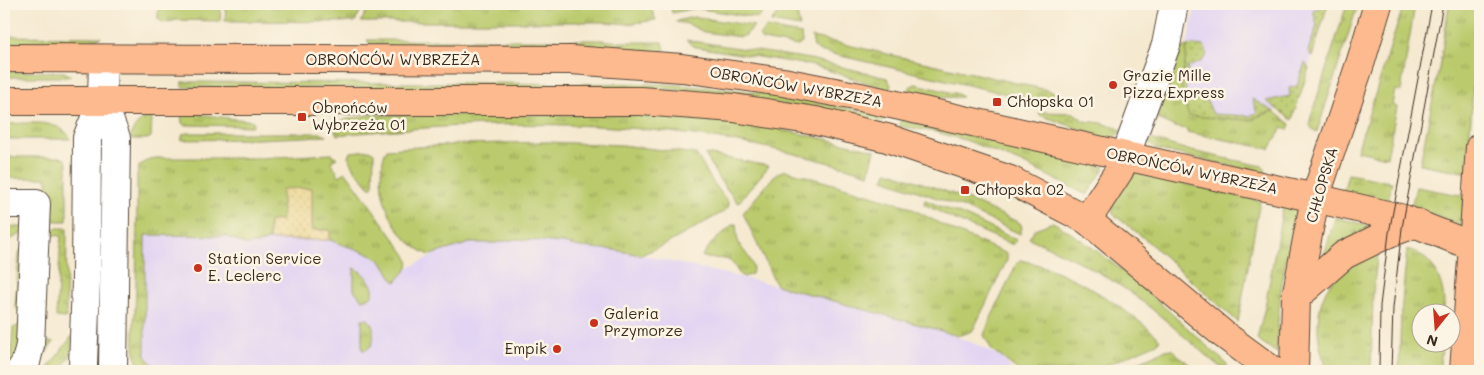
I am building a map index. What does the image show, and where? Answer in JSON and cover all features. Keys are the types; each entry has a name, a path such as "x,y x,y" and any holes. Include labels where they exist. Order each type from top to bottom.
{"main road":[{"name":"CHŁOPSKA","path":"1294,371 1296,297 1315,198 1378,4"},
{"name":"OBROŃCÓW WYBRZEŻA","path":"4,58 571,60 682,68 783,82 860,97 1315,198 1417,224 1476,249"},
{"name":"OBROŃCÓW WYBRZEŻA","path":"4,101 641,101 734,108 816,121 887,138 1010,180 1087,220 1223,334 1274,371"},
{"path":"1464,371 1476,249 1480,147"},
{"path":"1087,220 1120,171 1126,157"},
{"path":"1296,297 1344,255 1389,233 1417,224"}],"street":[{"path":"1126,157 1161,61 1170,29 1174,4"},
{"path":"102,101 116,138 114,370 98,364 78,369 86,282 87,138 102,101 103,59"},
{"path":"4,204 36,204 30,345 26,362 20,371"}],"shaded area":[{"path":"1196,4 1328,4 1292,120 1277,109 1248,120 1189,116 1181,95 1187,46"},
{"path":"330,230 409,268 439,252 463,244 516,239 563,243 641,255 779,286 942,331 997,355 1007,363 1011,371 141,371 136,361 134,350 137,231"}],"green space":[{"path":"161,4 221,4 220,21 177,20 164,23 158,19 158,7"},
{"path":"226,4 364,4 355,22 225,21"},
{"path":"370,4 649,4 656,20 628,24 603,22 361,22"},
{"path":"670,4 770,4 758,18 696,8 672,13"},
{"path":"1320,4 1328,4 1312,57 1308,51 1317,26 1313,10 1320,8"},
{"path":"1347,4 1358,4 1317,132 1311,128 1310,120"},
{"path":"1404,4 1415,4 1401,91 1395,90 1392,105 1397,107 1387,157 1357,151"},
{"path":"1449,4 1479,4 1467,173 1420,164 1441,58"},
{"path":"783,8 796,10 800,27 771,22"},
{"path":"694,17 754,26 746,35 741,37 704,32 688,24 676,22"},
{"path":"766,28 801,34 802,43 798,46 762,40 759,36"},
{"path":"4,36 101,37 87,44 4,44"},
{"path":"812,37 1047,90 1059,94 1070,102 1033,100 819,51 814,47"},
{"path":"367,40 602,40 663,42 665,50 660,52 542,46 371,46"},
{"path":"686,40 810,59 887,78 891,85 889,90 815,66 692,46"},
{"path":"1187,46 1181,95 1189,115 1248,120 1273,111 1290,124 1288,130 1282,128 1270,149 1187,132 1187,129 1175,127 1158,119 1157,113 1178,57 1182,48"},
{"path":"1187,46 1204,46 1207,54 1203,60 1188,67 1185,95 1189,102 1205,96 1213,114 1249,116 1257,113 1252,99 1273,111 1248,120 1189,116 1181,95"},
{"path":"1305,63 1309,68 1292,120 1266,101 1290,96 1289,88 1297,86"},
{"path":"4,72 64,72 71,76 4,77"},
{"path":"182,82 667,84 800,98 884,116 882,123 729,95 667,89 182,87"},
{"path":"915,84 958,94 962,97 933,98 907,94 910,87"},
{"path":"181,112 253,121 253,126 184,125"},
{"path":"1040,112 1074,113 1084,121 1102,123 1123,130 1113,138 1101,137 1040,115"},
{"path":"368,115 622,115 685,117 775,128 875,150 869,174 812,158 734,141 620,127 478,125 337,135 331,123"},
{"path":"152,116 151,137 147,139 130,139 137,124"},
{"path":"901,120 1105,167 1087,195 1022,163 968,141 936,132 899,126"},
{"path":"41,123 50,125 66,132 71,139 4,139 4,124"},
{"path":"320,133 327,136 181,140 183,134"},
{"path":"1148,138 1191,151 1262,166 1266,173 1155,149 1150,144"},
{"path":"547,142 621,145 696,154 729,206 725,211 668,243 641,255 563,243 516,239 495,243 470,243 430,255 408,241 392,219 386,206 381,180 383,158 387,149 465,144"},
{"path":"369,150 374,153 373,185 371,188 355,170 348,156 351,152"},
{"path":"332,154 337,158 331,161 339,176 346,172 406,255 409,264 405,272 396,282 382,263 374,257 330,240 330,230 312,230 311,188 282,221 269,221 269,240 256,244 246,245 226,236 145,235 145,353 152,364 157,367 167,370 184,371 141,371 137,362 134,341 137,176 139,166 149,159 157,158 259,158"},
{"path":"705,154 769,166 738,203 718,178"},
{"path":"4,157 60,157 65,159 67,163 67,221 46,221 48,211 47,178 4,178"},
{"path":"785,170 905,205 952,230 1007,254 1007,260 973,330 961,335 950,334 776,285 743,213 774,176"},
{"path":"888,171 962,197 1020,223 1022,227 1020,234 962,207 884,179"},
{"path":"1136,173 1260,201 1238,322 1144,238 1113,214 1112,206 1132,175"},
{"path":"1348,174 1392,182 1388,203 1343,192"},
{"path":"1416,187 1465,196 1462,226 1411,208"},
{"path":"925,200 1017,240 1014,244 1011,244 951,218 924,204"},
{"path":"1283,206 1297,209 1282,280 1278,316 1277,353 1257,339 1265,307"},
{"path":"1335,217 1382,229 1323,259"},
{"path":"1053,222 1100,253 1228,365 1220,367 1152,309 1116,283 1080,262 1029,238 1035,229"},
{"path":"733,224 736,224 739,243 753,266 752,274 744,277 740,275 730,261 702,256 712,243"},
{"path":"4,227 26,227 27,231 11,239 4,240"},
{"path":"45,228 67,228 66,318 56,317 61,236 45,234"},
{"path":"26,245 21,312 15,307 19,252"},
{"path":"1378,249 1373,293 1371,371 1329,371 1320,347 1318,334 1320,307 1324,295 1330,284 1339,274"},
{"path":"1407,249 1425,258 1432,265 1437,273 1443,292 1444,302 1412,302 1412,352 1442,352 1439,371 1399,371 1401,314"},
{"path":"1020,260 1068,276 1083,284 1127,312 1160,340 1093,371 1019,371 992,350 984,335"},
{"path":"354,268 372,284 373,294 369,298 362,300 354,290"},
{"path":"362,319 368,319 373,325 373,341 370,347 362,350"},
{"path":"20,325 24,339 7,371 4,371 4,357 11,357 13,328"},
{"path":"72,336 71,352 66,362 58,371 46,371"},
{"path":"39,341 54,342 33,371"},
{"path":"1171,349 1197,371 1117,371 1166,350"}],"sand":[{"path":"312,188 312,230 330,230 330,240 269,240 269,221 282,220 282,189"}],"tram line":[{"path":"1379,371 1380,306 1389,233 1432,4"},
{"path":"1391,371 1393,308 1402,228 1443,4"}],"place":[{"name":"Grazie Mille Pizza Express","path":"1113,85"},
{"name":"Chłopska 01","path":"997,102"},
{"name":"Obrońców Wybrzeża 01","path":"302,117"},
{"name":"Chłopska 02","path":"965,190"},
{"name":"Station Service E. Leclerc","path":"198,268"},
{"name":"Galeria Przymorze","path":"594,323"},
{"name":"Empik","path":"557,349"}]}
